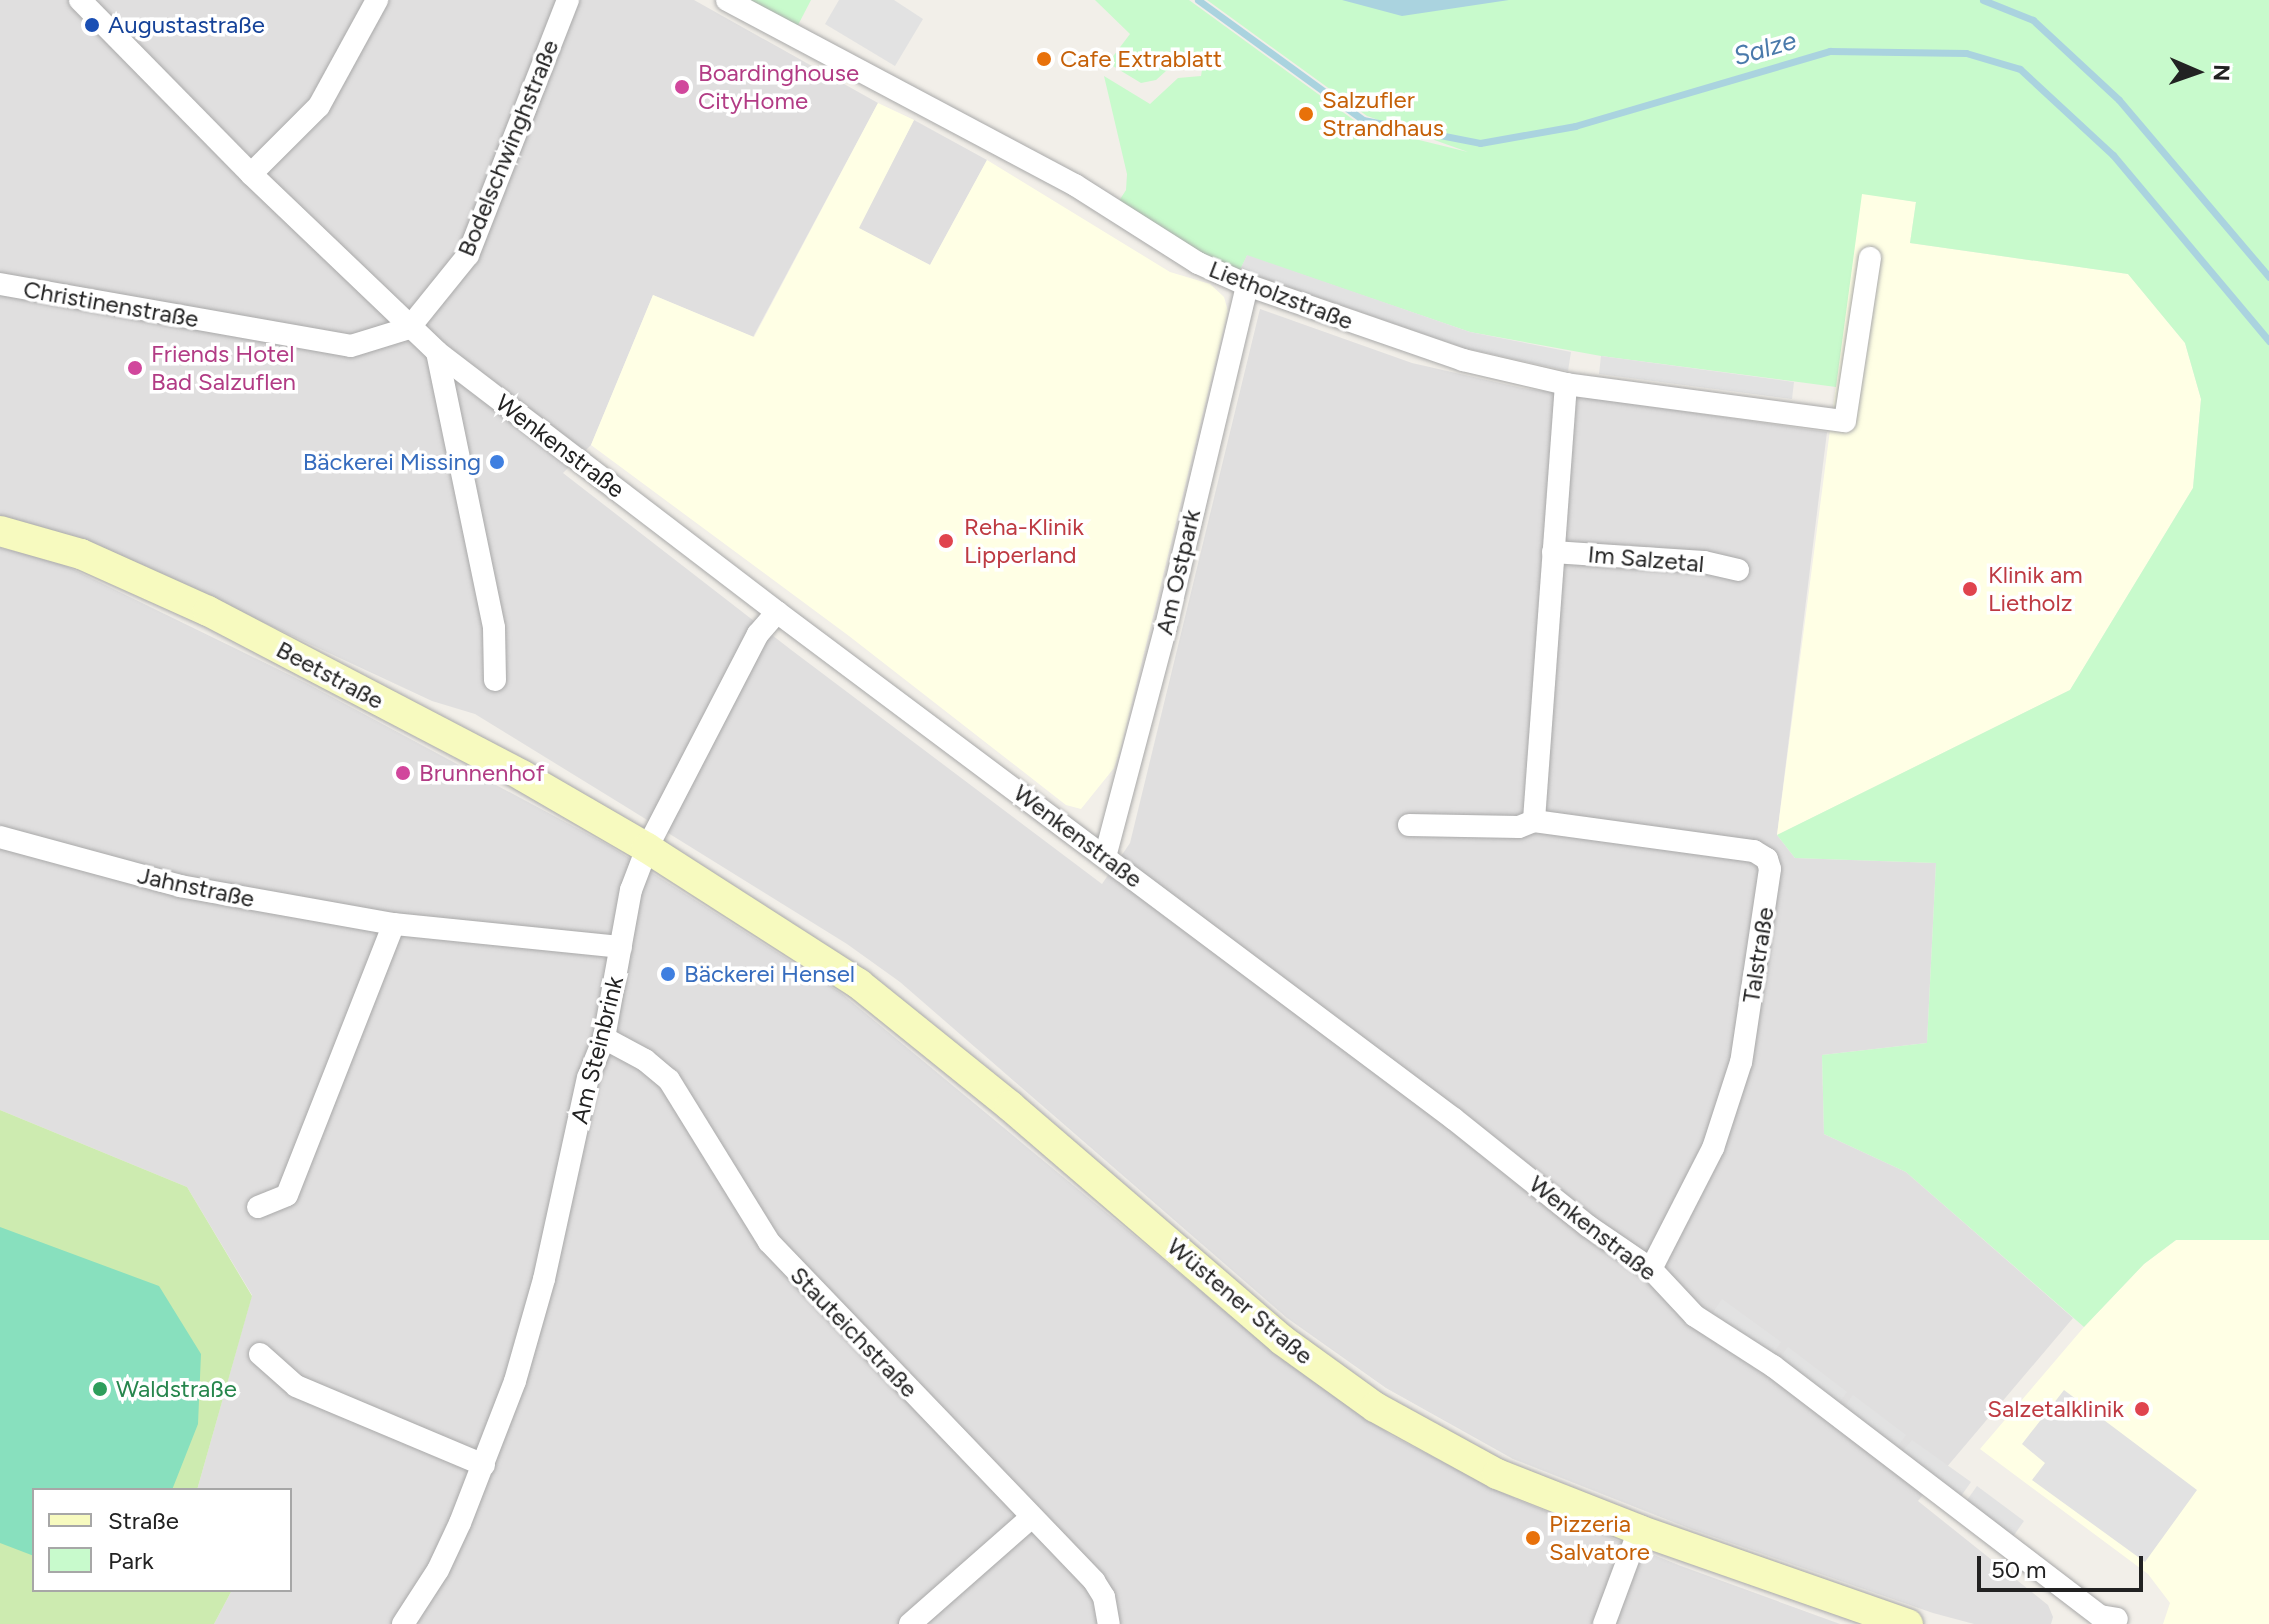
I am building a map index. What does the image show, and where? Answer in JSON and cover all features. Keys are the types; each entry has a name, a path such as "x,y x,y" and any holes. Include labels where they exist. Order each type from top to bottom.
{"main road":[{"name":"Beetstraße","path":"0,531 81,554 208,611 523,776 647,848"},
{"name":"Wüstener Straße","path":"647,848 859,984 1010,1106 1282,1340 1375,1407 1497,1474 1639,1530 1908,1624"}],"street":[{"name":"Wenkenstraße","path":"80,0 251,174 437,352 777,612 1454,1119 1588,1226 1651,1269 1695,1316 1773,1366 2100,1616 2117,1619"},
{"path":"251,174 319,106 377,0"},
{"name":"Bodelschwinghstraße","path":"409,328 468,255 568,0"},
{"name":"Lietholzstraße","path":"727,0 1075,185 1198,263 1247,285 1463,360 1566,384 1845,421 1870,258"},
{"name":"Christinenstraße","path":"0,284 351,346 409,328"},
{"name":"Am Ostpark","path":"1105,857 1162,641 1247,285"},
{"path":"437,352 494,628 495,680"},
{"path":"1534,821 1566,384"},
{"name":"Im Salzetal","path":"1553,552 1704,562 1738,570"},
{"name":"Am Steinbrink","path":"403,1624 438,1570 484,1465 515,1381 544,1279 588,1078 604,1038 631,890 647,848 758,634 777,612"},
{"name":"Talstraße","path":"1409,825 1519,827 1534,821 1754,851 1767,859 1770,869 1741,1062 1713,1148 1651,1269"},
{"name":"Jahnstraße","path":"0,837 180,886 394,924 621,947"},
{"path":"258,1207 287,1195 394,924"},
{"name":"Stauteichstraße","path":"604,1038 645,1060 669,1080 769,1242 1094,1581 1104,1597 1109,1624"},
{"path":"260,1354 296,1386 484,1465"},
{"path":"910,1624 1032,1517"},
{"path":"1604,1624 1639,1530"}],"shaded area":[{"path":"0,0 694,0 878,103 753,337 653,295 591,445 563,473 1102,884 1130,843 1260,309 1412,363 1522,388 1827,432 1777,835 1795,858 1936,863 1927,1043 1822,1055 1824,1134 1906,1172 2073,1318 1918,1501 2048,1605 2053,1617 2051,1624 1974,1624 1933,1613 1691,1529 1513,1459 1386,1388 1287,1318 900,982 847,944 623,805 475,714 432,701 211,598 0,521"},
{"path":"839,0 894,0 923,19 895,66 825,24"},
{"name":"Reha-Klinik Lipperland","path":"878,103 914,120 859,228 930,265 987,160 1170,272 1210,284 1224,297 1228,311 1121,747 1114,768 1081,809 1066,805 849,636 591,445 653,295 754,337"},
{"path":"914,120 987,160 930,265 858,228"},
{"name":"Klinik am Lietholz","path":"1861,193 1916,202 1910,243 2128,274 2185,343 2201,399 2193,488 2070,690 1777,835"},
{"path":"1247,255 1470,332 1571,352 1568,371 1464,348 1240,270"},
{"path":"1601,356 1794,382 1792,399 1599,374"},
{"path":"0,548 56,561 306,683 610,846 841,993 1248,1330 1392,1436 1516,1499 1681,1566 1840,1624 214,1624 231,1592 292,1592 292,1488 198,1488 252,1295 187,1187 0,1110"},
{"name":"Salzetalklinik","path":"2176,1240 2269,1240 2269,1624 2163,1624 2170,1603 2148,1574 1980,1449 2084,1327 2144,1264"},
{"path":"1722,1299 1781,1342 1767,1362 1707,1321"},
{"path":"1788,1347 1847,1392 1832,1412 1773,1366"},
{"path":"2064,1390 2197,1490 2145,1562 2032,1480 2045,1463 2022,1444"},
{"path":"1853,1395 1906,1435 1890,1457 1837,1417"},
{"path":"1912,1440 1971,1482 1954,1506 1895,1461"},
{"path":"1977,1486 2024,1521 2007,1545 1960,1510"}],"green space":[{"path":"743,0 811,0 797,27"},
{"path":"1095,0 1189,0 1362,126 1468,152 1367,116 1207,0 2269,0 2269,1240 2176,1240 2144,1264 2084,1327 1906,1172 1824,1134 1822,1055 1927,1043 1936,863 1795,858 1777,835 2070,690 2193,488 2201,399 2185,343 2128,274 1910,243 1916,202 1862,194 1836,387 1601,356 1470,332 1247,256 1240,270 1174,242 1117,204 1126,190 1127,174 1104,76 1150,104 1178,78 1201,76 1203,64 1166,71 1156,80 1141,83 1108,63 1130,34"},
{"path":"0,1110 187,1187 252,1296 198,1488 32,1488 32,1592 231,1592 214,1624 0,1624"},
{"name":"Waldstraße","path":"0,1227 159,1286 201,1354 198,1424 173,1488 32,1488 32,1555 0,1543"}],"water":[{"path":"1342,0 1509,0 1402,16"}],"waterway":[{"name":"Salze","path":"1198,0 1363,120 1480,143 1575,126 1830,51 1966,53 2020,69 2113,155 2269,341"},
{"path":"1983,0 2033,20 2119,100 2269,277"}],"place":[{"name":"Augustastraße","path":"92,25"},
{"name":"Cafe Extrablatt","path":"1044,59"},
{"name":"Boardinghouse CityHome","path":"682,87"},
{"name":"Salzufler Strandhaus","path":"1306,114"},
{"name":"Friends Hotel Bad Salzuflen","path":"135,368"},
{"name":"Bäckerei Missing","path":"497,462"},
{"name":"Reha-Klinik Lipperland","path":"946,541"},
{"name":"Klinik am Lietholz","path":"1970,589"},
{"name":"Brunnenhof","path":"403,773"},
{"name":"Bäckerei Hensel","path":"668,974"},
{"name":"Waldstraße","path":"100,1389"},
{"name":"Salzetalklinik","path":"2142,1409"},
{"name":"Pizzeria Salvatore","path":"1533,1538"}]}
